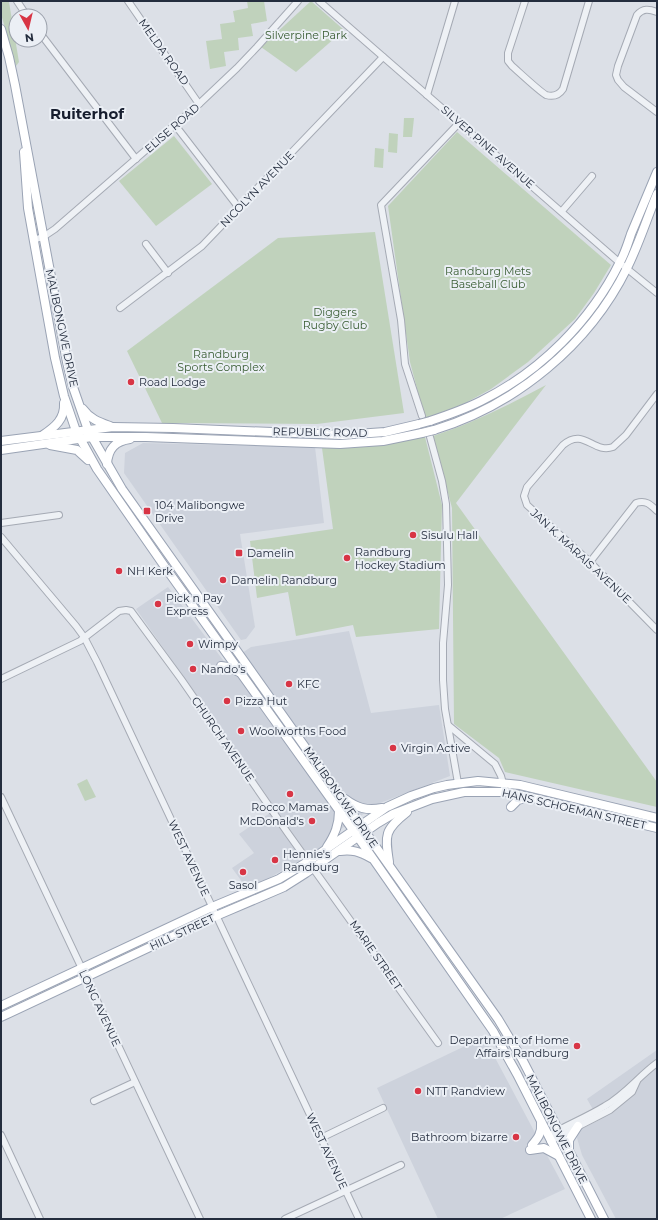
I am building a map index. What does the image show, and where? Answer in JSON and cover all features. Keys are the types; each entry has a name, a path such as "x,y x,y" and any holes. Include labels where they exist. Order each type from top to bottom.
{"main road":[{"name":"MALIBONGWE DRIVE","path":"1,29 9,56 15,85 67,362 78,400 90,433 122,489 498,1019 522,1059 604,1219"},
{"name":"MALIBONGWE DRIVE","path":"1,38 13,85 23,140 28,208 54,358 64,396 76,431 97,469 493,1031 591,1219"},
{"name":"REPUBLIC ROAD","path":"1,450 80,439 90,433 113,427 366,434 385,432 430,421 482,401 510,384 535,366 565,339 589,312 601,295 620,262 657,172"},
{"name":"REPUBLIC ROAD","path":"1,441 76,431 146,437 340,444 383,441 426,435 434,430 458,422 482,411 518,391 569,349 608,302 627,268 657,194"},
{"path":"42,436 57,424 62,417 64,396"},
{"path":"78,400 89,416 96,421 113,427"},
{"path":"107,464 108,453 116,443 146,437"},
{"path":"44,444 77,450 83,454 97,469"},
{"path":"222,647 222,665 241,673"},
{"name":"HANS SCHOEMAN STREET","path":"355,834 387,807 422,792 458,783 478,781 520,785 657,818"},
{"name":"HANS SCHOEMAN STREET","path":"363,828 378,823 393,814 417,804 448,795 482,791 506,792 657,828"},
{"path":"339,795 357,807 367,810 387,807"},
{"path":"510,807 518,800 533,798"},
{"path":"389,865 386,841 389,831 394,822 417,804"},
{"path":"324,851 336,830 339,819 338,811"},
{"name":"HILL STREET","path":"1,1006 212,907 311,865 338,851 355,834"},
{"name":"HILL STREET","path":"1,1017 216,916 284,887 311,865 324,851 355,834"},
{"path":"338,851 355,850 372,858"},
{"path":"540,1122 540,1134 531,1147 548,1149 559,1157"},
{"path":"568,1150 569,1140 578,1126"}],"street":[{"name":"MELDA ROAD","path":"128,1 199,104"},
{"name":"ELISE ROAD","path":"33,240 44,237 56,229 199,104 258,47 298,1"},
{"name":"SILVER PINE AVENUE","path":"319,1 657,293"},
{"path":"427,95 455,1"},
{"path":"525,1 508,53 508,58 512,66 545,94 556,95 563,89 589,1"},
{"path":"657,12 646,9 637,14 616,75 624,87 657,112"},
{"path":"48,44 136,159"},
{"name":"NICOLYN AVENUE","path":"120,308 202,246 383,57"},
{"path":"422,416 405,364 401,320 381,205 460,122"},
{"path":"175,125 239,208"},
{"path":"562,211 592,176"},
{"path":"146,244 168,273"},
{"name":"JAN K. MARAIS AVENUE","path":"657,394 616,446 606,449 580,439 574,438 568,440 562,445 525,491 524,496 527,505 590,562 657,630"},
{"path":"426,435 442,481 446,504 448,585 442,663 443,693 458,783"},
{"path":"590,562 636,503 643,501 657,511"},
{"path":"1,523 59,515"},
{"name":"WEST AVENUE","path":"1,537 84,637 359,1219"},
{"name":"CHURCH AVENUE","path":"84,637 114,614 122,610 131,611 311,865"},
{"path":"1,679 70,646 84,637"},
{"path":"448,725 491,760 498,770 506,792"},
{"name":"LONG AVENUE","path":"1,797 200,1219"},
{"name":"MARIE STREET","path":"311,865 438,1043"},
{"path":"559,1133 578,1126 610,1110 632,1092 637,1082 647,1070 657,1063"},
{"path":"94,1101 135,1082"},
{"path":"549,1138 605,1106 637,1082"},
{"path":"321,1138 383,1108"},
{"path":"1,1135 32,1207 40,1219"},
{"path":"285,1219 401,1165"}],"shaded area":[{"name":"Damelin Randburg","path":"143,443 315,447 324,523 240,534 255,627 246,639 241,640 124,473 125,453"},
{"path":"168,587 226,664 251,647 349,631 371,713 439,705 450,776 380,803 329,837 320,849 248,890 232,868 254,853 239,834 276,809 136,609"},
{"path":"484,1037 565,1189 500,1219 438,1219 377,1088"},
{"path":"657,1050 657,1219 616,1219 582,1155 577,1138 578,1131 599,1120 587,1099"}],"green space":[{"path":"1,1 8,1 10,8 8,8 8,38 1,14"},
{"path":"247,1 264,1 267,21 251,24 253,36 238,38 239,50 224,52 226,66 210,69 206,41 222,39 220,24 235,22 233,11 248,8"},
{"name":"Silverpine Park","path":"311,1 344,30 296,72 261,47"},
{"path":"11,48 17,48 19,62 16,66"},
{"path":"404,118 414,118 412,137 403,137"},
{"name":"Randburg Mets Baseball Club","path":"457,132 611,265 594,293 575,319 528,362 491,389 460,406 425,419 410,362 388,206"},
{"path":"389,133 398,134 397,153 388,152"},
{"path":"174,136 212,184 156,226 119,181"},
{"path":"375,148 384,149 383,168 374,167"},
{"path":"375,232 404,413 317,424 162,423 127,351 278,238"},
{"path":"546,385 456,503 657,782 657,807 505,772 499,758 454,724 452,508 433,436 491,413"},
{"path":"425,437 442,505 439,629 356,637 353,625 296,636 288,592 257,598 250,541 333,529 322,448"},
{"path":"87,779 96,797 85,801 77,784"}],"place":[{"name":"Road Lodge","path":"131,382"},
{"name":"104 Malibongwe Drive","path":"147,511"},
{"name":"Sisulu Hall","path":"413,535"},
{"name":"Damelin","path":"239,553"},
{"name":"Randburg Hockey Stadium","path":"347,558"},
{"name":"NH Kerk","path":"119,571"},
{"name":"Damelin Randburg","path":"223,580"},
{"name":"Pick n Pay Express","path":"158,604"},
{"name":"Wimpy","path":"190,644"},
{"name":"Nando's","path":"193,669"},
{"name":"KFC","path":"289,684"},
{"name":"Pizza Hut","path":"227,701"},
{"name":"Woolworths Food","path":"241,731"},
{"name":"Virgin Active","path":"393,748"},
{"name":"Rocco Mamas","path":"290,794"},
{"name":"McDonald's","path":"312,821"},
{"name":"Hennie's Randburg","path":"275,860"},
{"name":"Sasol","path":"243,872"},
{"name":"Department of Home Affairs Randburg","path":"577,1046"},
{"name":"NTT Randview","path":"418,1091"},
{"name":"Bathroom bizarre","path":"516,1137"}],"district":[{"name":"Ruiterhof","path":"87,113"}],"park label":[{"name":"Diggers Rugby Club","path":"335,318"},
{"name":"Randburg Sports Complex","path":"221,360"}]}
